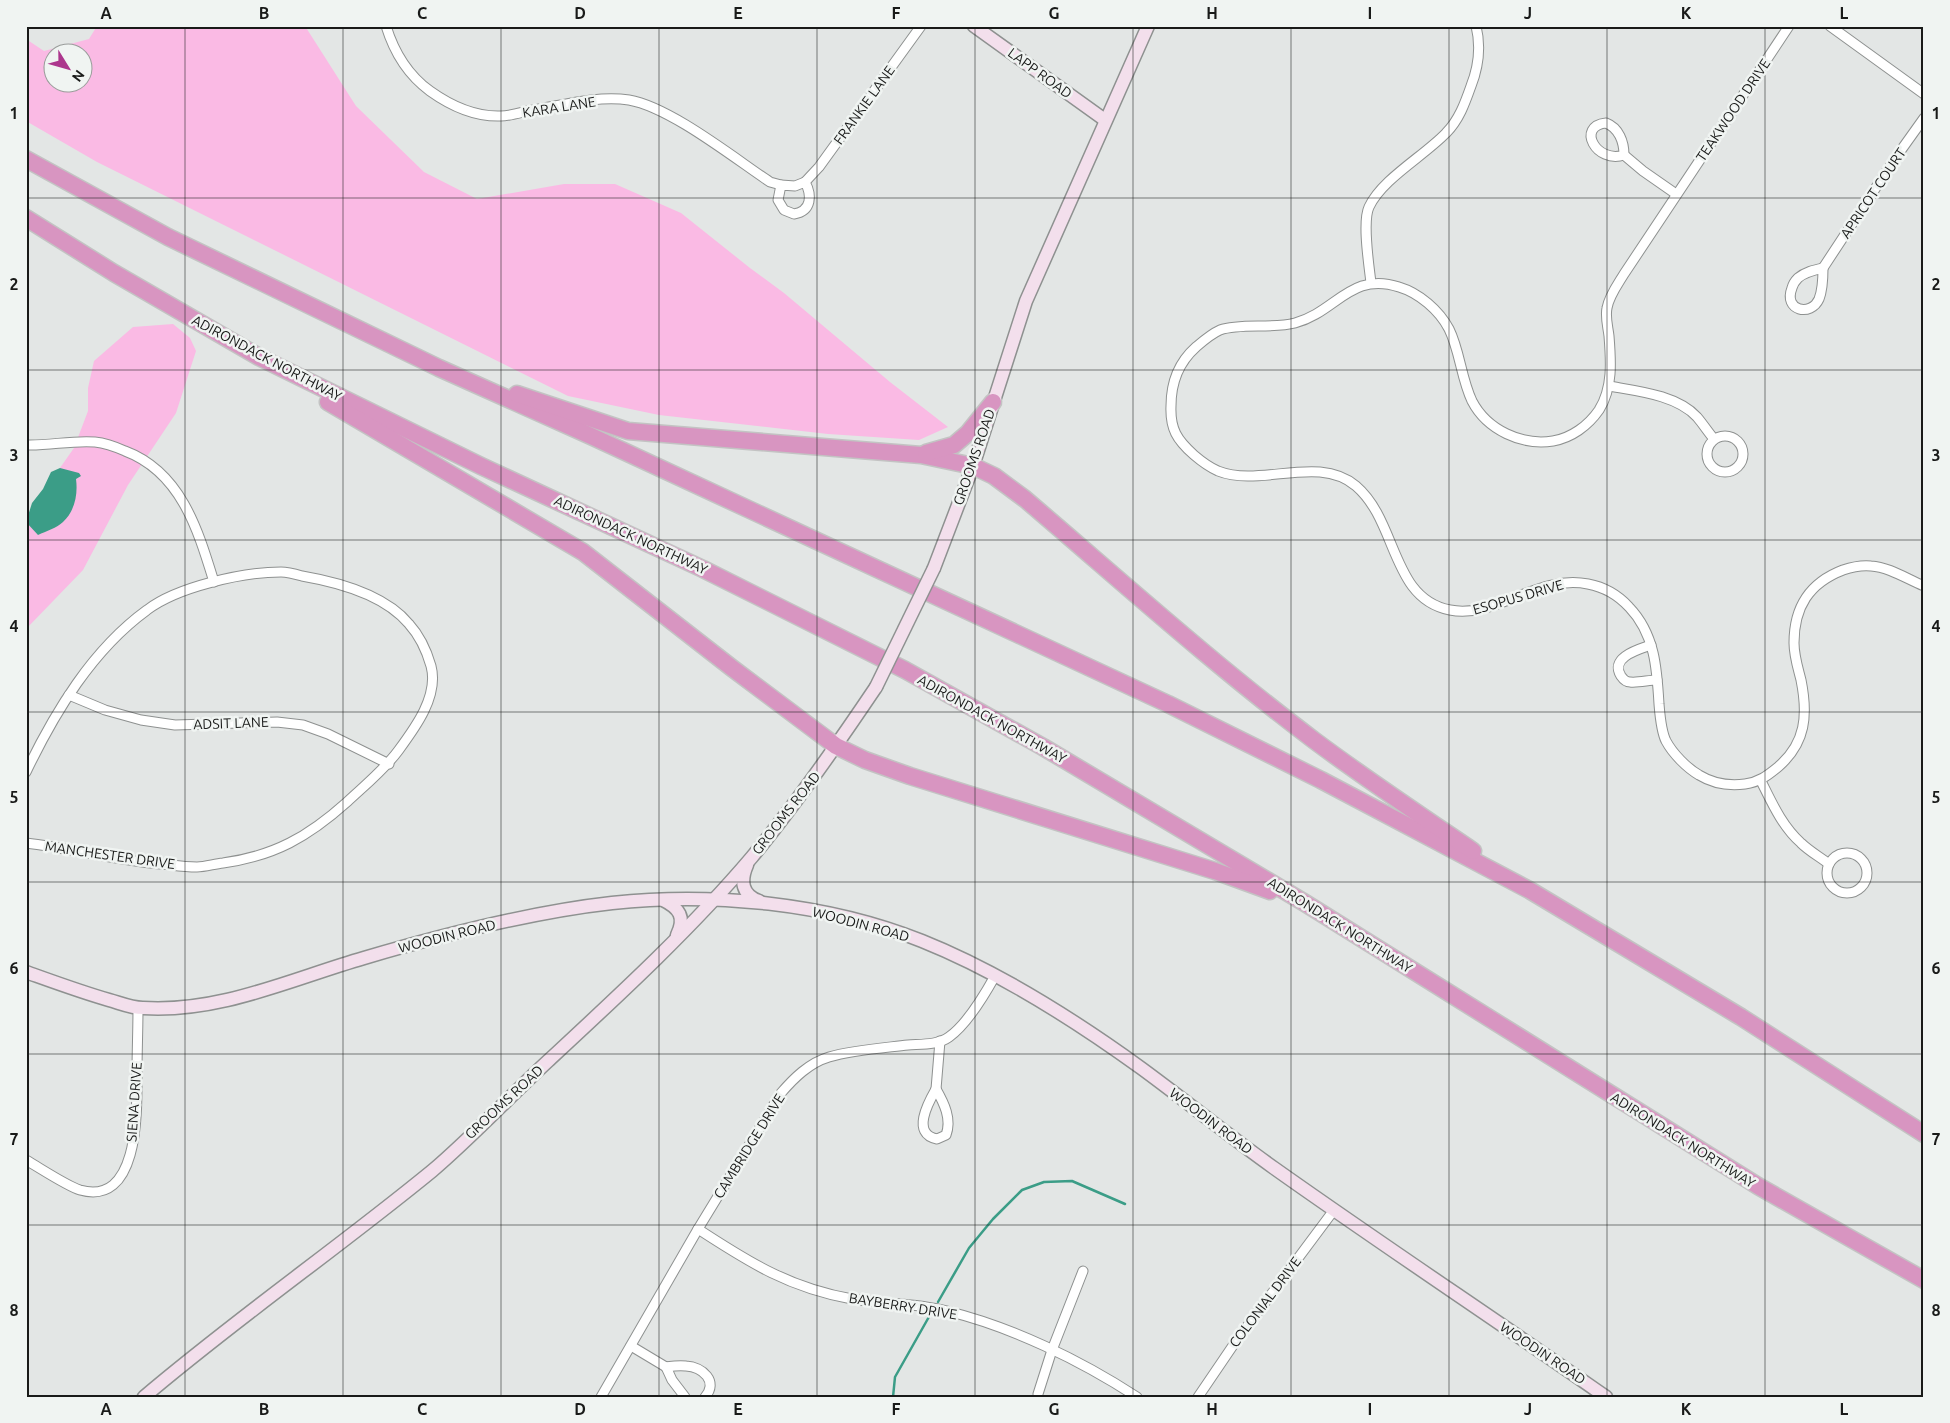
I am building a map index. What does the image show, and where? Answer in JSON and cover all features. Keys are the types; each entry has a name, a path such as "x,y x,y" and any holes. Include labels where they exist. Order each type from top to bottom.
{"highway":[{"path":"26,159 168,237 439,368 1168,704 1321,780 1531,891 1741,1016 1924,1134"},
{"name":"ADIRONDACK NORTHWAY","path":"26,218 228,341 481,466 703,569 905,670 1043,747 1304,903 1758,1186 1924,1280"},
{"path":"259,357 276,370 583,552 836,746 865,760 910,776 1215,870 1304,903"},
{"path":"439,368 628,431 921,454 973,466 994,476 1025,499 1204,651 1313,739 1370,782 1531,891"},
{"path":"921,454 954,445 968,433 993,402"}],"street":[{"name":"KARA LANE","path":"386,26 396,52 409,72 425,87 454,106 477,113 501,116 593,100 629,100 671,117 770,182 781,185"},
{"name":"FRANKIE LANE","path":"805,182 819,167 921,26"},
{"name":"LAPP ROAD","path":"974,26 1105,120"},
{"name":"GROOMS ROAD","path":"144,1397 179,1367 373,1219 434,1168 604,1010 713,899 786,816 876,686 934,568 973,466 1026,301 1148,26"},
{"path":"1476,26 1479,48 1478,63 1466,102 1447,133 1395,176 1369,206 1367,213 1367,239 1371,283 1401,288 1417,296 1433,308 1449,330 1472,400 1485,418 1507,435 1536,442 1555,440 1576,433 1588,423 1600,408 1609,386 1611,362 1606,312 1608,302 1676,194 1624,155"},
{"name":"TEAKWOOD DRIVE","path":"1676,194 1789,26"},
{"path":"1830,26 1924,94"},
{"name":"APRICOT COURT","path":"1823,268 1808,272 1794,282 1789,295 1790,302 1795,307 1803,310 1813,307 1817,303 1823,283 1823,268 1924,118"},
{"path":"805,182 809,188 810,200 804,210 794,214 788,213 780,206 778,200 781,185 795,186 805,182"},
{"name":"ESOPUS DRIVE","path":"1371,283 1351,290 1307,319 1274,326 1232,328 1220,330 1212,334 1192,351 1179,366 1173,382 1171,415 1176,437 1205,464 1220,472 1248,476 1310,472 1331,474 1350,481 1368,496 1385,525 1402,572 1410,584 1419,594 1438,607 1452,611 1477,611 1521,594 1568,582 1588,584 1605,589 1622,600 1646,629 1655,656 1660,719 1666,742 1688,768 1708,781 1731,785 1761,781"},
{"path":"1609,386 1638,391 1671,401 1689,410 1697,416 1714,439"},
{"path":"1718,436 1734,437 1741,444 1744,454 1737,468 1722,472 1709,463 1707,453 1710,443 1714,439 1718,436"},
{"path":"26,445 97,442 131,453 159,470 187,508 195,524 214,582"},
{"path":"1829,864 1801,844 1787,828 1761,781 1786,760 1798,744 1805,719 1802,687 1794,648 1796,619 1806,595 1826,576 1853,566 1874,565 1924,586"},
{"name":"MANCHESTER DRIVE","path":"26,772 44,736 69,695 93,663 118,636 148,609 186,590 214,582 282,572 325,580 361,591 394,611 409,624 422,644 432,668 431,683 422,716 389,764 332,816 301,838 277,850 248,860 196,867 148,863 26,843"},
{"path":"1652,645 1629,653 1623,658 1619,671 1624,680 1630,682 1658,680"},
{"name":"ADSIT LANE","path":"69,695 105,710 141,720 175,725 277,722 303,725 328,734 389,764"},
{"path":"1840,854 1855,854 1863,860 1867,869 1864,883 1859,889 1852,892 1837,890 1828,879 1829,864 1840,854"},
{"path":"750,859 744,871 743,885 747,895 761,902"},
{"name":"WOODIN ROAD","path":"26,972 82,992 138,1008 197,1006 233,999 365,958 504,922 607,904 713,899 761,902 819,912 890,929 960,958 995,976 1076,1024 1139,1066 1334,1210 1606,1397"},
{"path":"663,900 674,906 680,914 682,926 677,936"},
{"path":"936,1089 945,1106 948,1129 946,1135 937,1139 928,1136 924,1132 923,1124 927,1105 936,1089 940,1041 950,1036 959,1026 983,997 995,976"},
{"name":"SIENA DRIVE","path":"26,1160 79,1190 103,1190 111,1187 118,1180 129,1160 135,1131 138,1008"},
{"name":"CAMBRIDGE DRIVE","path":"601,1397 698,1229 781,1094 803,1071 829,1057 940,1041"},
{"name":"COLONIAL DRIVE","path":"1198,1397 1234,1344 1334,1210"},
{"name":"BAYBERRY DRIVE","path":"698,1229 750,1263 803,1287 853,1299 900,1303 946,1310 993,1325 1052,1350 1098,1373 1136,1397"},
{"path":"1038,1394 1052,1350 1083,1271"},
{"path":"631,1346 666,1367 686,1366 701,1370 709,1377 710,1382 710,1388 705,1397"},
{"path":"666,1367 672,1380 685,1397"}],"shaded area":[{"path":"97,26 305,26 356,106 424,172 477,199 564,184 615,184 681,213 784,293 890,382 948,427 919,440 828,434 659,415 568,396 97,162 26,121 26,39 42,50 42,92 92,92 92,42 78,42 89,39"},
{"path":"173,324 190,338 196,351 176,413 128,485 83,570 26,629 26,529 55,475 74,448 88,411 88,388 94,361 133,327"},
{"path":"60,468 79,473 81,476 76,479 75,502 63,522 55,528 38,535 26,522 32,503 43,489 51,472"}],"waterway":[{"path":"938,1302 969,1248 993,1219 1022,1190 1044,1182 1072,1181 1125,1204"},
{"path":"893,1397 895,1377 930,1315"}]}
